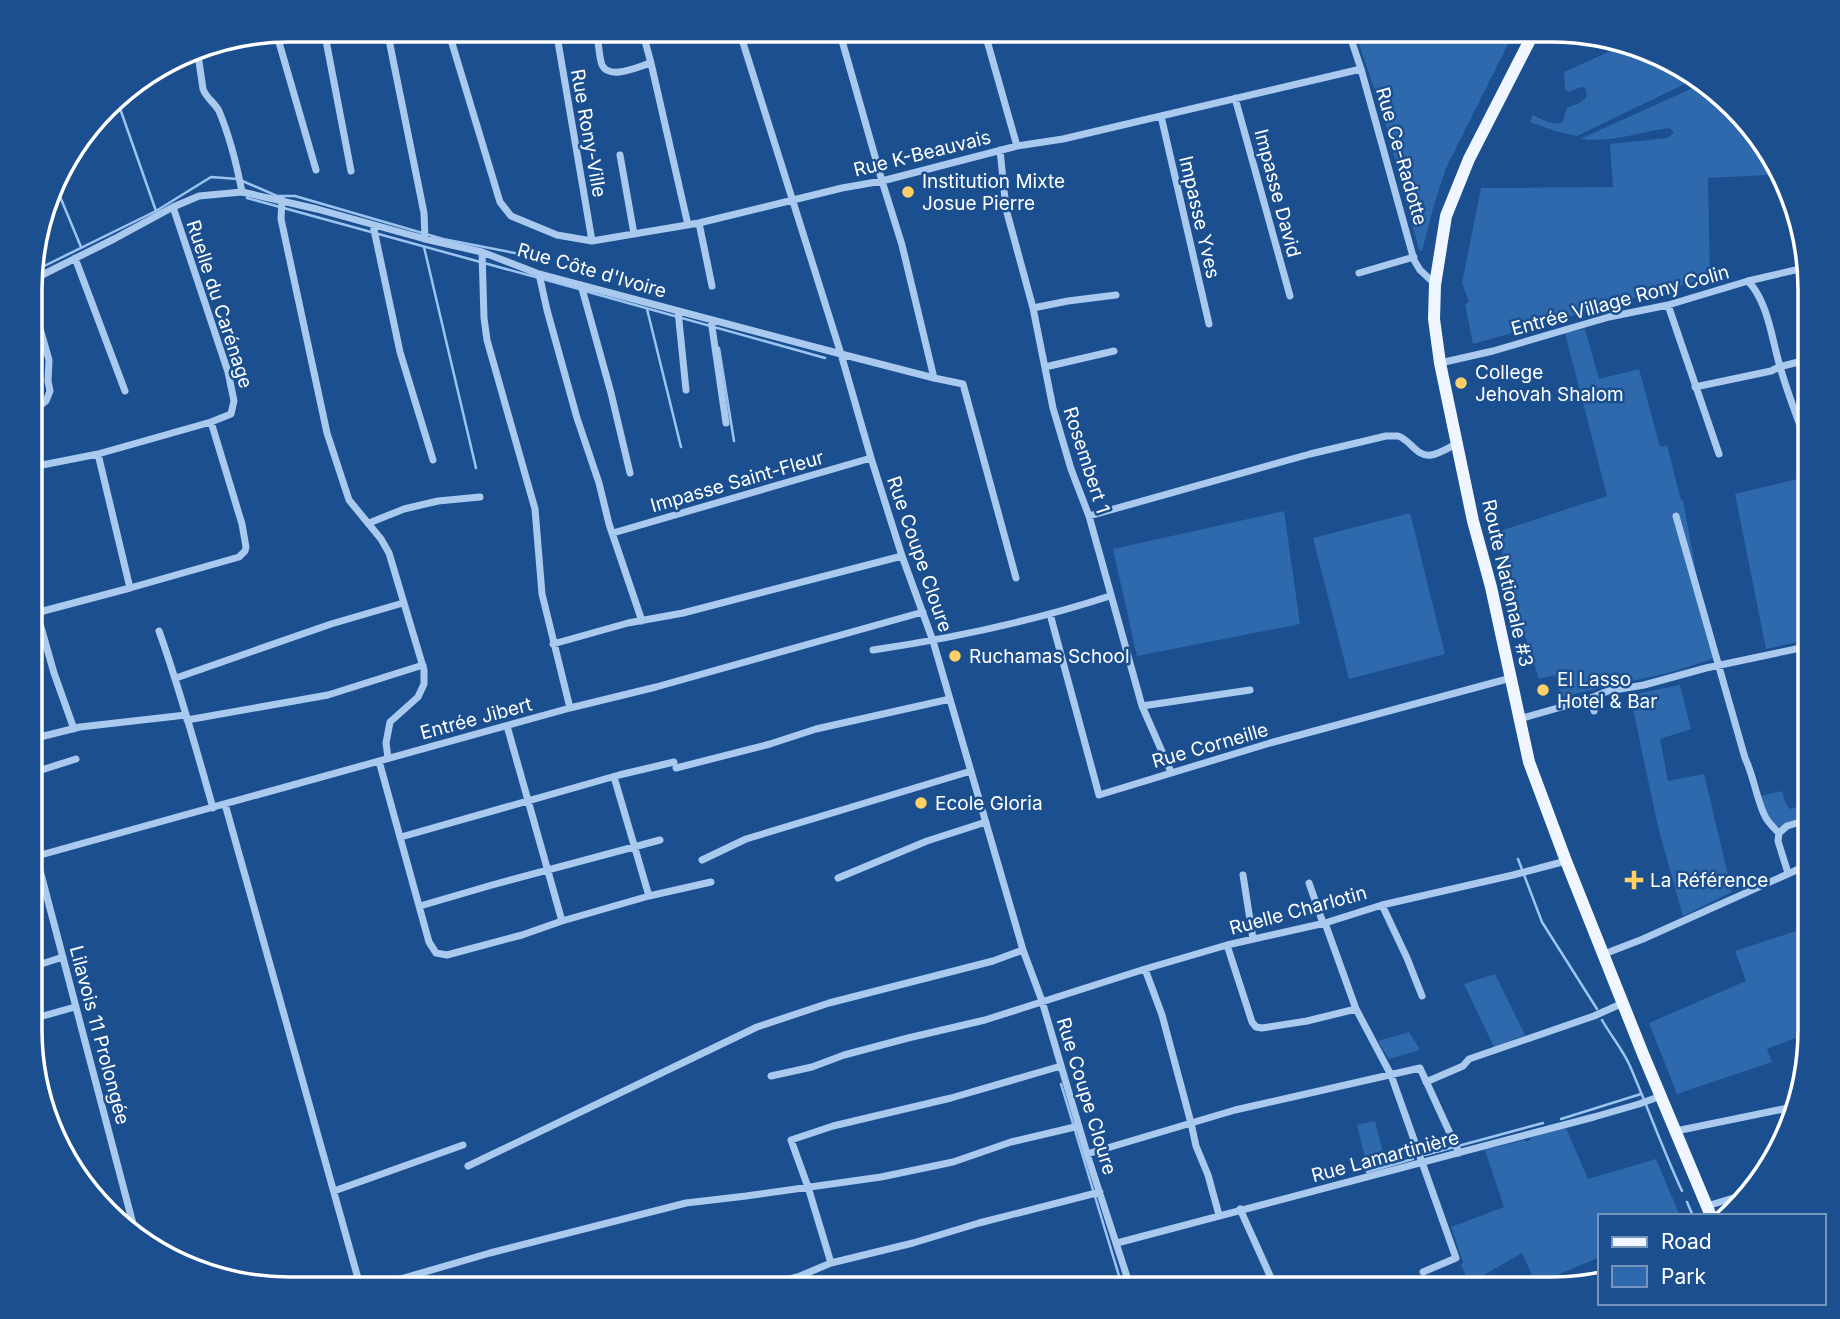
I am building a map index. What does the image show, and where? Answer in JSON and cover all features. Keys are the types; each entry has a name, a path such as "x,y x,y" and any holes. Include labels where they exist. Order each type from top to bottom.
{"main road":[{"name":"Route Nationale #3","path":"1528,43 1469,159 1446,216 1435,285 1434,319 1440,363 1529,762 1566,861 1709,1211"}],"street":[{"path":"326,42 351,171"},
{"path":"389,42 424,213 425,239"},
{"name":"Rue K-Beauvais","path":"452,42 500,202 511,216 557,235 592,241 699,223 842,188 882,181 1017,146 1063,139 1361,69"},
{"name":"Rue Rony-Ville","path":"557,42 592,241"},
{"path":"598,42 603,66 608,71 617,73 651,63"},
{"path":"645,42 688,225"},
{"name":"Rue Coupe Cloure","path":"743,42 902,556 933,641 1023,950 1042,1001 1087,1154 1127,1277"},
{"path":"843,42 902,245 934,378"},
{"path":"279,43 316,170"},
{"path":"988,43 1017,146"},
{"name":"Rue Ce-Radotte","path":"1352,43 1414,257 1420,270 1435,285"},
{"path":"198,59 202,89 218,109 242,189"},
{"name":"Impasse David","path":"1235,98 1290,296"},
{"name":"Impasse Yves","path":"1161,116 1209,324"},
{"name":"Rosembert 1","path":"1000,150 1006,209 1033,308 1053,408 1067,457 1089,516 1142,706 1171,772"},
{"path":"620,155 634,234"},
{"name":"Rue Côte d'Ivoire","path":"43,272 199,196 242,189 482,252 539,274 962,384 1016,578"},
{"path":"282,201 281,219 327,433 349,500 382,539 389,553 424,670 424,684 418,697 390,722 386,743 388,758"},
{"name":"Ruelle du Carénage","path":"42,465 97,454 231,414 234,401 228,372 173,207"},
{"path":"699,223 712,286"},
{"path":"373,225 400,352 433,460"},
{"path":"482,252 487,340 535,509 542,594 570,708"},
{"path":"1359,273 1414,257"},
{"path":"75,258 125,391"},
{"name":"Entrée Village Rony Colin","path":"1440,363 1797,270"},
{"path":"539,274 577,418 642,621"},
{"path":"1748,281 1759,296 1779,367 1797,417"},
{"path":"581,285 630,473"},
{"path":"1033,308 1116,295"},
{"path":"1668,305 1719,454"},
{"path":"678,311 686,390"},
{"path":"712,320 726,423"},
{"path":"42,336 49,360 50,391 42,404"},
{"path":"1045,367 1114,351"},
{"path":"1695,387 1771,371 1797,362"},
{"path":"42,612 239,557 245,551 242,524 211,422"},
{"path":"1089,516 1310,454 1387,436 1404,439 1423,454 1432,455 1457,444"},
{"path":"97,454 130,588"},
{"name":"Impasse Saint-Fleur","path":"613,533 871,458"},
{"path":"369,523 404,509 438,501 480,497"},
{"path":"1676,516 1743,754 1763,813 1779,833"},
{"path":"554,644 902,556"},
{"path":"873,650 933,641 1050,614 1110,596"},
{"path":"176,678 331,624 403,603"},
{"name":"Entrée Jibert","path":"43,854 923,612"},
{"name":"Rue Corneille","path":"1050,614 1099,795 1270,743 1511,678"},
{"path":"159,631 176,678 213,808"},
{"path":"42,639 74,729"},
{"path":"1519,719 1608,691 1644,685 1718,665 1797,648"},
{"path":"43,736 74,729 186,718 328,695 422,665"},
{"path":"1142,706 1250,690"},
{"path":"1591,698 1594,711"},
{"path":"401,837 614,777 770,744 816,729 950,699"},
{"path":"507,726 562,921"},
{"path":"43,770 76,759"},
{"path":"379,761 429,942 440,955 447,956 649,896 711,882"},
{"path":"702,860 746,839 971,771"},
{"path":"614,777 649,896"},
{"path":"225,804 359,1276"},
{"path":"838,878 928,841 986,822"},
{"path":"1788,873 1778,841 1779,833 1787,826 1798,823"},
{"path":"420,906 660,841"},
{"name":"Ruelle Charlotin","path":"771,1076 985,1020 1227,945 1566,861"},
{"path":"1604,954 1798,869"},
{"path":"1242,875 1253,939"},
{"name":"Lilavois 11 Prolongée","path":"43,880 132,1221"},
{"path":"1309,883 1356,1009 1391,1075 1456,1258 1423,1272"},
{"path":"1382,905 1408,958 1422,996"},
{"path":"1227,945 1252,1022 1256,1027 1307,1021 1356,1009"},
{"path":"468,1166 757,1027 829,1003 993,961 1023,950"},
{"path":"43,963 62,957"},
{"path":"1145,969 1162,1015 1196,1146 1208,1175 1219,1215"},
{"path":"1426,1082 1463,1066 1469,1059 1624,1003"},
{"path":"43,1016 75,1007"},
{"path":"831,1262 791,1140 832,1126 951,1098 1061,1066"},
{"path":"1087,1154 1235,1110 1420,1068 1457,1149"},
{"name":"Rue Lamartinière","path":"1117,1243 1422,1163 1457,1149 1643,1103 1661,1096"},
{"path":"1676,1131 1785,1109"},
{"path":"408,1276 686,1203 881,1177 943,1164 1011,1142 1079,1126"},
{"path":"334,1191 463,1145"},
{"path":"799,1276 831,1262 913,1243 1100,1192"},
{"path":"1709,1211 1728,1203"},
{"path":"1240,1209 1271,1277"}],"green space":[{"path":"1358,43 1509,43 1446,168 1422,251 1419,250 1383,114"},
{"path":"1613,50 1660,67 1687,83 1577,136 1530,122 1533,115 1551,123 1562,123 1567,108 1585,99 1585,88 1569,92 1565,89 1564,72"},
{"path":"1693,88 1714,103 1737,126 1770,175 1708,178 1710,277 1473,344 1465,304 1469,302 1462,283 1481,188 1613,187 1610,144 1667,138 1674,133 1670,128 1615,138 1580,139"},
{"path":"1585,329 1599,379 1639,369 1660,447 1667,445 1683,500 1715,658 1672,672 1561,697 1555,675 1539,679 1497,532 1607,496 1565,333"},
{"path":"1797,479 1797,642 1766,649 1735,494"},
{"path":"1284,511 1300,624 1137,656 1113,549"},
{"path":"1410,513 1445,654 1349,679 1313,538"},
{"path":"1680,685 1691,729 1660,739 1668,781 1704,774 1732,892 1683,916 1658,827 1630,695"},
{"path":"1782,791 1790,809 1798,806 1798,821 1780,827 1776,825 1769,818 1761,796"},
{"path":"1798,930 1798,1037 1767,1049 1772,1062 1677,1094 1649,1023 1746,981 1735,951"},
{"path":"1495,974 1525,1035 1494,1047 1464,984"},
{"path":"1409,1032 1420,1050 1389,1059 1378,1041"},
{"path":"1375,1121 1387,1168 1369,1173 1357,1125"},
{"path":"1566,1128 1588,1179 1656,1159 1679,1214 1598,1214 1598,1258 1553,1277 1533,1277 1522,1253 1480,1277 1467,1277 1451,1227 1504,1207 1485,1150 1524,1140 1526,1142 1531,1137"}],"waterway":[{"path":"120,108 156,211"},
{"path":"43,266 156,211 211,177 238,179 277,196 295,196 443,239 525,255"},
{"path":"60,197 81,247"},
{"path":"247,198 579,289"},
{"path":"424,247 476,468"},
{"path":"585,291 825,358"},
{"path":"647,309 681,447"},
{"path":"719,348 734,441"},
{"path":"1518,859 1542,922 1597,1009"},
{"path":"1602,1020 1630,1066 1682,1191"},
{"path":"1061,1084 1119,1277"},
{"path":"1561,1119 1641,1094"},
{"path":"1425,1155 1543,1123"},
{"path":"1367,1172 1413,1159"},
{"path":"1687,1202 1692,1214"}],"place":[{"name":"Institution Mixte Josue Pierre","path":"908,192"},
{"name":"College Jehovah Shalom","path":"1461,383"},
{"name":"Ruchamas School","path":"955,656"},
{"name":"El Lasso Hotel & Bar","path":"1543,690"},
{"name":"Ecole Gloria","path":"921,803"},
{"name":"La Référence","path":"1634,880"}]}
